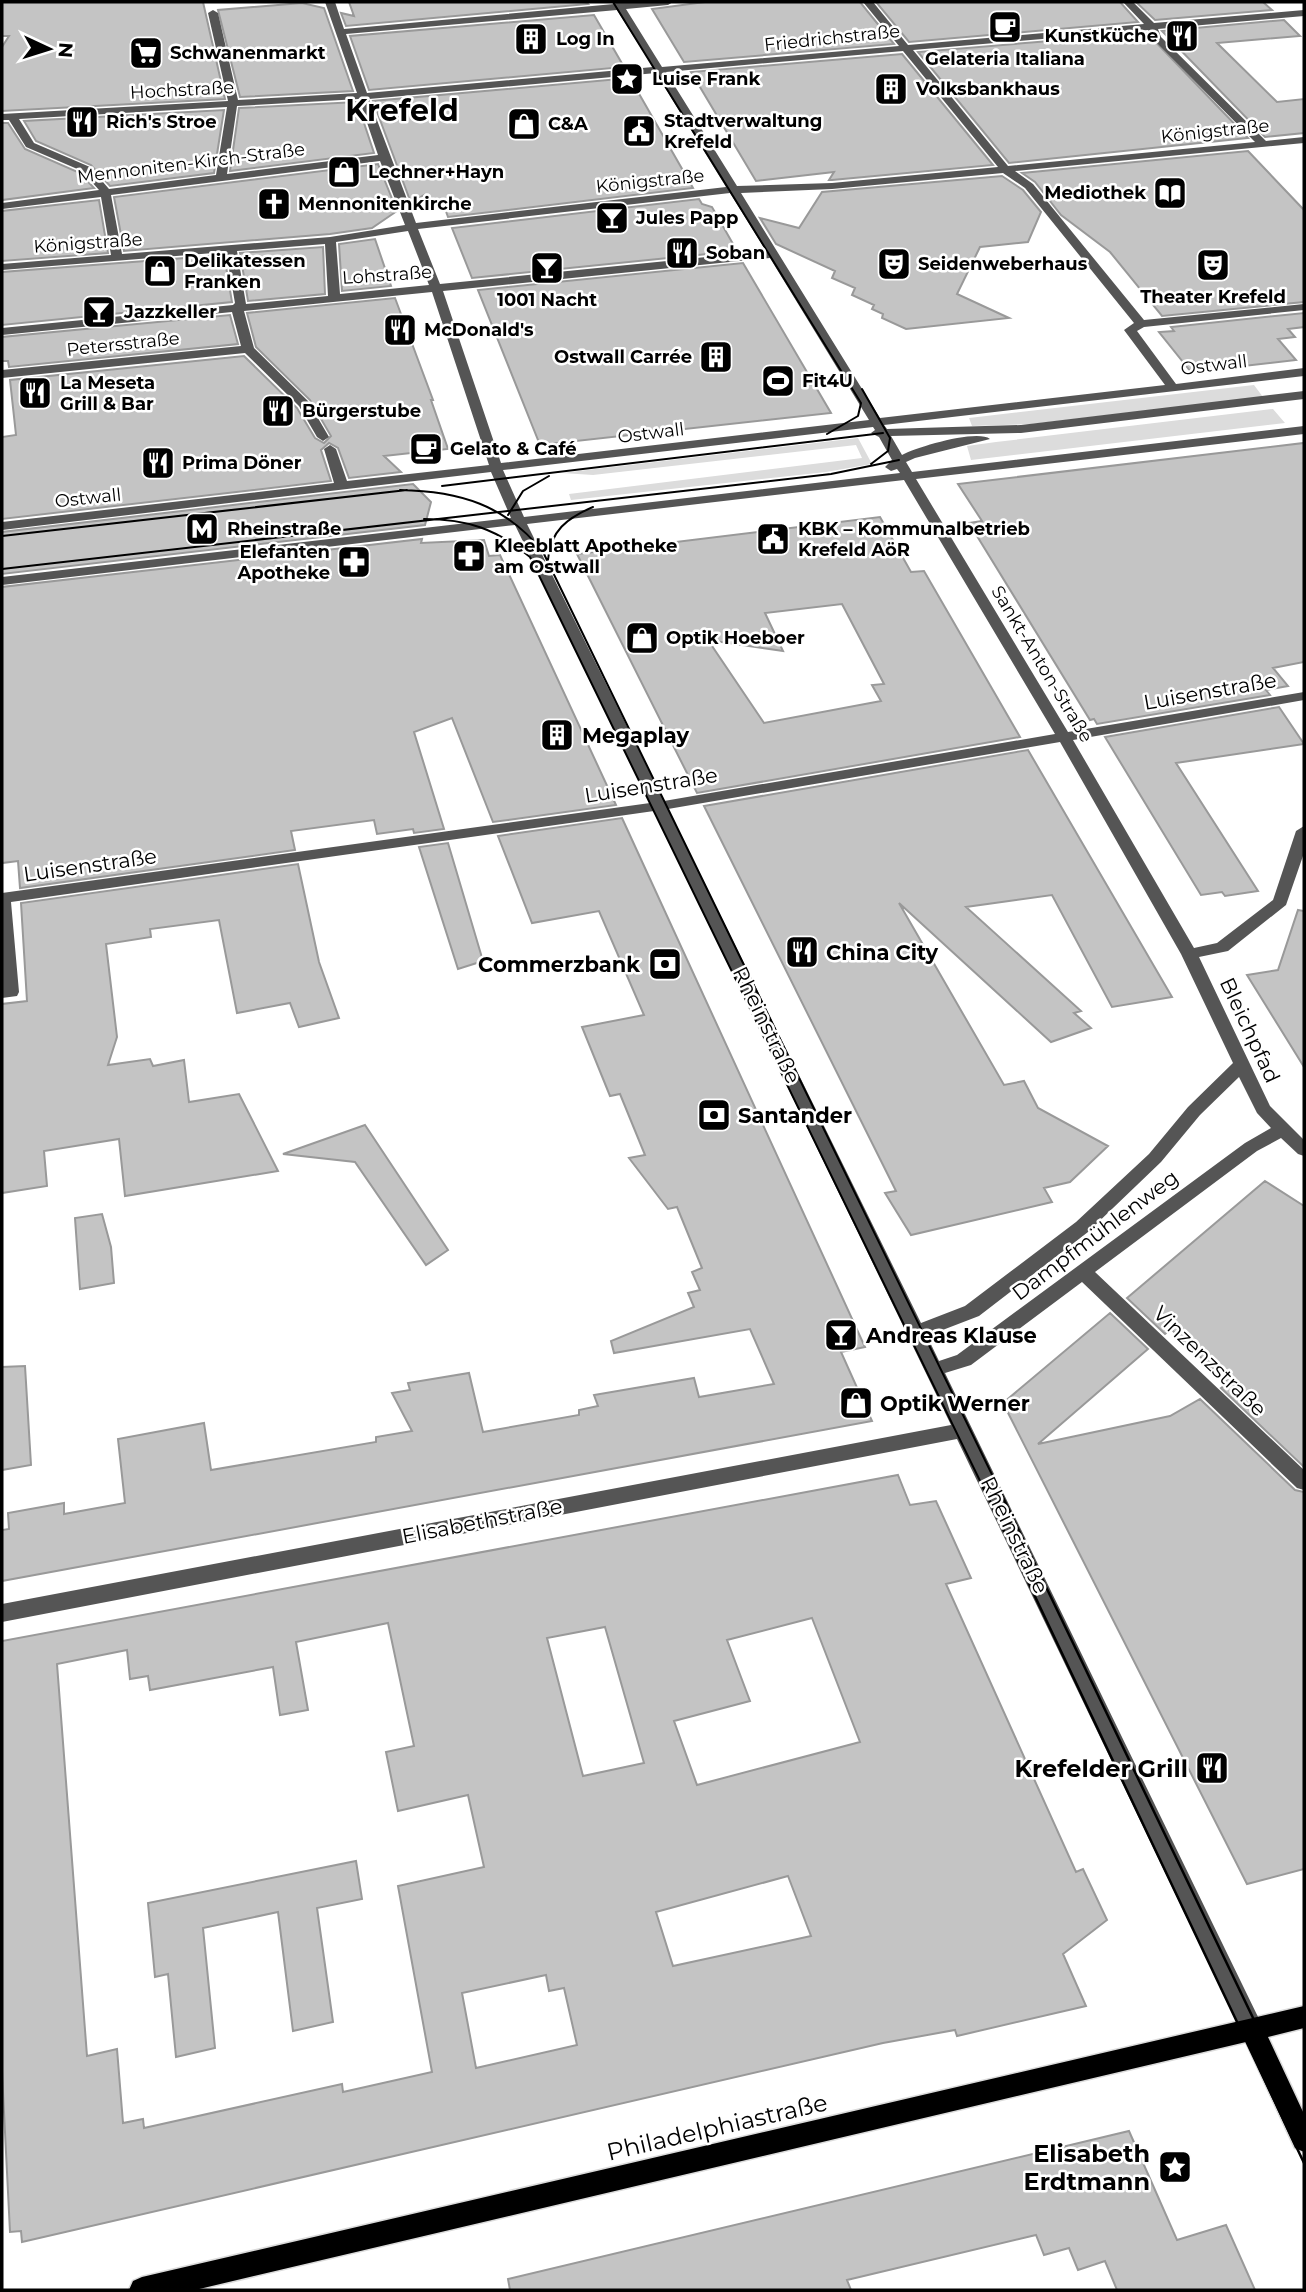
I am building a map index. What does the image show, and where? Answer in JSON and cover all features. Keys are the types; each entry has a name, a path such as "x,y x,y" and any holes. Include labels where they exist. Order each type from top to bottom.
{"main road":[{"name":"Philadelphiastraße","path":"142,2290 1304,2017"},
{"path":"1252,2029 1304,2140"}],"street":[{"name":"Rheinstraße","path":"330,2 384,157 437,290 496,468 519,521 916,1332 1252,2029"},
{"path":"341,32 619,4 668,2"},
{"path":"868,2 1006,170 1029,186 1142,324"},
{"path":"1128,2 1152,27 1157,38 1263,144"},
{"name":"Sankt-Anton-Straße","path":"619,4 881,428 1066,738 1189,954"},
{"path":"213,13 231,106 220,177"},
{"name":"Friedrichstraße","path":"363,96 661,72 1304,13"},
{"name":"Hochstraße","path":"7,117 231,106 363,96"},
{"path":"7,117 30,145 86,169 105,191 117,256"},
{"name":"Königstraße","path":"2,267 117,256 139,258 231,250 330,240 412,229 442,222 734,191 832,186 1304,140"},
{"name":"Mennoniten-Kirch-Straße","path":"2,205 384,157"},
{"path":"330,240 334,296"},
{"path":"231,250 241,303 237,309 248,349 304,404 327,443 342,487"},
{"name":"Lohstraße","path":"2,331 237,309 334,296 437,290 774,254"},
{"path":"1173,388 1130,330 1142,324 1304,307"},
{"name":"Petersstraße","path":"2,374 248,349"},
{"name":"Ostwall","path":"2,526 824,430 881,428 1304,372"},
{"path":"1287,374 1304,394"},
{"path":"881,428 1021,429 1304,394"},
{"path":"874,478 899,460 979,440 1304,402"},
{"path":"2,581 1304,430"},
{"name":"Luisenstraße","path":"2,898 659,806 1304,696"},
{"path":"1189,954 1222,947 1280,902 1304,831"},
{"path":"2,898 11,992 2,993"},
{"name":"Bleichpfad","path":"1189,954 1263,1110 1304,1150"},
{"name":"Dampfmühlenweg","path":"916,1332 972,1311 1082,1227 1155,1158 1194,1111 1241,1065"},
{"name":"Dampfmühlenweg","path":"933,1370 964,1360 1251,1147 1281,1130"},
{"name":"Vinzenzstraße","path":"1084,1273 1304,1482"},
{"name":"Elisabethstraße","path":"2,1613 963,1430"}],"shaded area":[{"path":"1254,385 1263,397 1031,424 972,426 969,418"},
{"path":"1273,409 1285,423 971,460 967,446 996,442"},
{"path":"858,438 872,464 826,472 571,500 569,494 862,458 856,445 593,475 562,473"}],"building":[{"path":"2,2 203,2 225,99 2,111 2,47 9,36 2,36"},
{"path":"349,2 588,4 346,26 341,13 354,16"},
{"path":"705,2 860,2 894,44 684,62 652,9"},
{"path":"876,2 1120,2 1138,22 909,42"},
{"path":"1136,2 1263,2 1272,10 1155,20"},
{"path":"302,3 324,8 353,91 240,97 218,10"},
{"path":"594,15 624,67 369,90 350,36"},
{"path":"1284,20 1300,36 1217,43 1277,102 1304,99 1304,133 1265,137 1162,31"},
{"path":"1147,33 1248,138 1009,163 918,52"},
{"path":"902,54 993,165 832,180 829,180 834,172 756,181 691,72"},
{"path":"630,78 693,188 448,217 444,206 428,207 424,195 411,203 373,101"},
{"path":"357,102 374,153 230,171 239,108"},
{"path":"224,110 214,173 110,186 91,165 36,141 24,121"},
{"path":"2,123 8,123 25,149 80,173 94,188 2,200"},
{"path":"1248,151 1304,210 1304,302 1162,316 1110,252 1061,215 1035,182 1022,173"},
{"path":"378,164 397,211 372,228 124,251 114,197"},
{"name":"Seidenweberhaus","path":"1002,176 1023,190 1041,212 1028,242 980,247 957,294 1009,318 906,329 882,318 883,314 872,309 874,305 852,295 855,288 832,278 835,271 776,244 760,218 799,228 822,192"},
{"path":"699,199 702,204 712,207 737,251 472,278 452,228"},
{"path":"99,200 108,253 2,261 2,211"},
{"path":"375,239 391,286 342,291 339,244"},
{"path":"323,247 325,294 248,301 240,253"},
{"path":"224,255 232,302 2,325 2,272"},
{"name":"Ostwall Carrée","path":"743,263 831,413 540,445 478,290"},
{"path":"395,298 448,449 384,456 401,472 349,478 338,448 329,443 321,450 331,481 2,519 2,437 16,435 10,380 244,356 297,408 315,438 324,443 331,436 310,400 256,347 247,313"},
{"path":"1304,313 1304,327 1288,329 1295,337 1278,339 1296,360 1191,372 1159,332 1174,331 1171,327"},
{"path":"230,315 238,344 9,367 8,361 2,361 2,337"},
{"path":"1304,443 1304,662 1273,668 1288,686 1266,690 1270,695 1097,724 1094,719 1090,720 969,523 982,521 958,484"},
{"path":"413,484 431,502 425,525 2,574 2,532"},
{"path":"880,517 911,572 924,571 1020,737 697,793 577,554","holes":["842,604 884,684 872,685 881,701 764,723 708,640 783,651 765,613"]},
{"path":"422,539 421,543 484,540 489,556 500,555 616,805 493,822 452,718 414,732 444,829 414,833 413,829 377,834 374,820 291,831 295,850 20,888 18,861 2,863 2,587"},
{"path":"1279,707 1304,744 1176,763 1258,891 1225,896 1222,892 1201,895 1105,737"},
{"path":"1028,750 1172,997 1112,1007 1052,895 966,907 1081,1011 1074,1013 1091,1028 1051,1042 899,903 1004,1085 1024,1081 1038,1108 1108,1146 1070,1182 1044,1188 1052,1202 911,1235 885,1193 896,1191 704,806"},
{"path":"622,818 865,1347 841,1352 872,1421 2,1581 2,1530 9,1529 8,1513 64,1503 64,1514 125,1503 118,1439 204,1423 211,1470 376,1442 376,1437 412,1431 392,1393 410,1390 408,1383 469,1373 483,1432 579,1415 579,1410 598,1406 594,1395 694,1378 699,1397 774,1384 750,1329 614,1353 611,1341 694,1307 688,1293 700,1290 692,1272 702,1268 677,1207 668,1209 629,1158 645,1155 620,1094 610,1096 582,1027 644,1015 599,911 532,923 498,836"},
{"path":"448,843 483,961 458,969 419,847"},
{"path":"298,864 319,962 339,1018 299,1027 290,1003 237,1013 219,920 150,929 151,937 106,944 117,1037 108,1065 150,1059 153,1066 184,1060 189,1102 239,1094 278,1171 125,1196 119,1139 44,1151 47,1186 2,1193 2,1004 27,1001 21,903"},
{"path":"1298,910 1304,911 1304,1067 1247,975 1278,970"},
{"path":"365,1125 448,1250 426,1265 355,1162 283,1154"},
{"path":"1265,1181 1304,1206 1304,1467 1221,1388 1228,1383 1171,1329 1165,1334 1127,1298"},
{"path":"102,1214 111,1247 114,1283 80,1289 75,1218"},
{"path":"1110,1313 1148,1349 1038,1444 1170,1416 1200,1399 1295,1490 1304,1492 1304,1869 1247,1884 1003,1403"},
{"path":"25,1366 31,1465 2,1470 2,1367"},
{"path":"898,1475 910,1505 936,1501 971,1578 946,1584 1076,1872 1083,1869 1107,1920 1063,1954 1086,2006 957,2036 955,2030 883,2043 22,2242 21,2231 10,2232 2,2072 2,1641","holes":["812,1618 860,1742 697,1785 674,1721 750,1701 727,1640","388,1623 414,1746 386,1752 398,1811 468,1795 484,1867 398,1886 432,2072 343,2092 342,2084 144,2128 143,2119 123,2123 117,2049 87,2056 57,1664 127,1650 130,1679 148,1676 150,1690 273,1667 280,1715 308,1710 296,1642","605,1627 644,1763 583,1776 547,1638","788,1876 811,1936 673,1966 656,1912","546,1975 549,1991 564,1988 577,2045 476,2068 462,1993"]},
{"path":"356,1861 362,1899 317,1908 333,2022 293,2031 278,1912 203,1928 215,2048 176,2057 168,1974 155,1977 148,1903"},
{"path":"1129,2131 1177,2240 1226,2225 1255,2290 1117,2290 1105,2261 1078,2270 1069,2248 1044,2255 1036,2235 847,2280 851,2290 510,2290 508,2279"}],"tram line":[{"path":"613,2 861,403 858,416 827,434"},
{"path":"862,389 890,438 888,451 871,464"},
{"path":"442,486 883,433"},
{"path":"511,511 831,474 899,460"},
{"path":"511,511 523,491 549,476"},
{"path":"400,490 405,490"},
{"path":"2,536 405,490"},
{"path":"405,490 461,498 497,512"},
{"path":"548,560 556,533 575,516 593,507"},
{"path":"497,512 511,511"},
{"path":"508,515 511,511"},
{"path":"438,519 497,512"},
{"path":"497,512 529,536 543,552 999,1489"},
{"path":"424,519 438,519"},
{"path":"2,569 438,519"},
{"path":"438,519 481,527 506,539 530,557 984,1489"},
{"path":"983,1487 1304,2163"},
{"path":"998,1487 1304,2124"}],"place":[{"name":"Gelateria Italiana","path":"1005,27"},
{"name":"Kunstküche","path":"1182,36"},
{"name":"Log In","path":"531,39"},
{"name":"Schwanenmarkt","path":"146,53"},
{"name":"Luise Frank","path":"627,79"},
{"name":"Volksbankhaus","path":"891,89"},
{"name":"Rich's Stroe","path":"82,122"},
{"name":"C&A","path":"524,124"},
{"name":"Stadtverwaltung Krefeld","path":"639,131"},
{"name":"Lechner+Hayn","path":"344,172"},
{"name":"Mediothek","path":"1170,193"},
{"name":"Mennonitenkirche","path":"274,204"},
{"name":"Jules Papp","path":"612,218"},
{"name":"Soban","path":"682,253"},
{"name":"Seidenweberhaus","path":"894,264"},
{"name":"Theater Krefeld","path":"1213,265"},
{"name":"1001 Nacht","path":"547,268"},
{"name":"Delikatessen Franken","path":"160,271"},
{"name":"Jazzkeller","path":"99,312"},
{"name":"McDonald's","path":"400,330"},
{"name":"Ostwall Carrée","path":"716,357"},
{"name":"Fit4U","path":"778,381"},
{"name":"La Meseta Grill & Bar","path":"35,393"},
{"name":"Bürgerstube","path":"278,411"},
{"name":"Gelato & Café","path":"426,449"},
{"name":"Prima Döner","path":"158,463"},
{"name":"Rheinstraße","path":"202,529"},
{"name":"KBK – Kommunalbetrieb Krefeld AöR","path":"773,539"},
{"name":"Kleeblatt Apotheke am Ostwall","path":"469,556"},
{"name":"Elefanten Apotheke","path":"354,562"},
{"name":"Optik Hoeboer","path":"642,638"},
{"name":"Megaplay","path":"557,735"},
{"name":"China City","path":"802,952"},
{"name":"Commerzbank","path":"665,964"},
{"name":"Santander","path":"714,1115"},
{"name":"Andreas Klause","path":"841,1335"},
{"name":"Optik Werner","path":"856,1403"},
{"name":"Krefelder Grill","path":"1212,1768"},
{"name":"Elisabeth Erdtmann","path":"1175,2167"}],"district":[{"name":"Krefeld","path":"402,110"}]}
